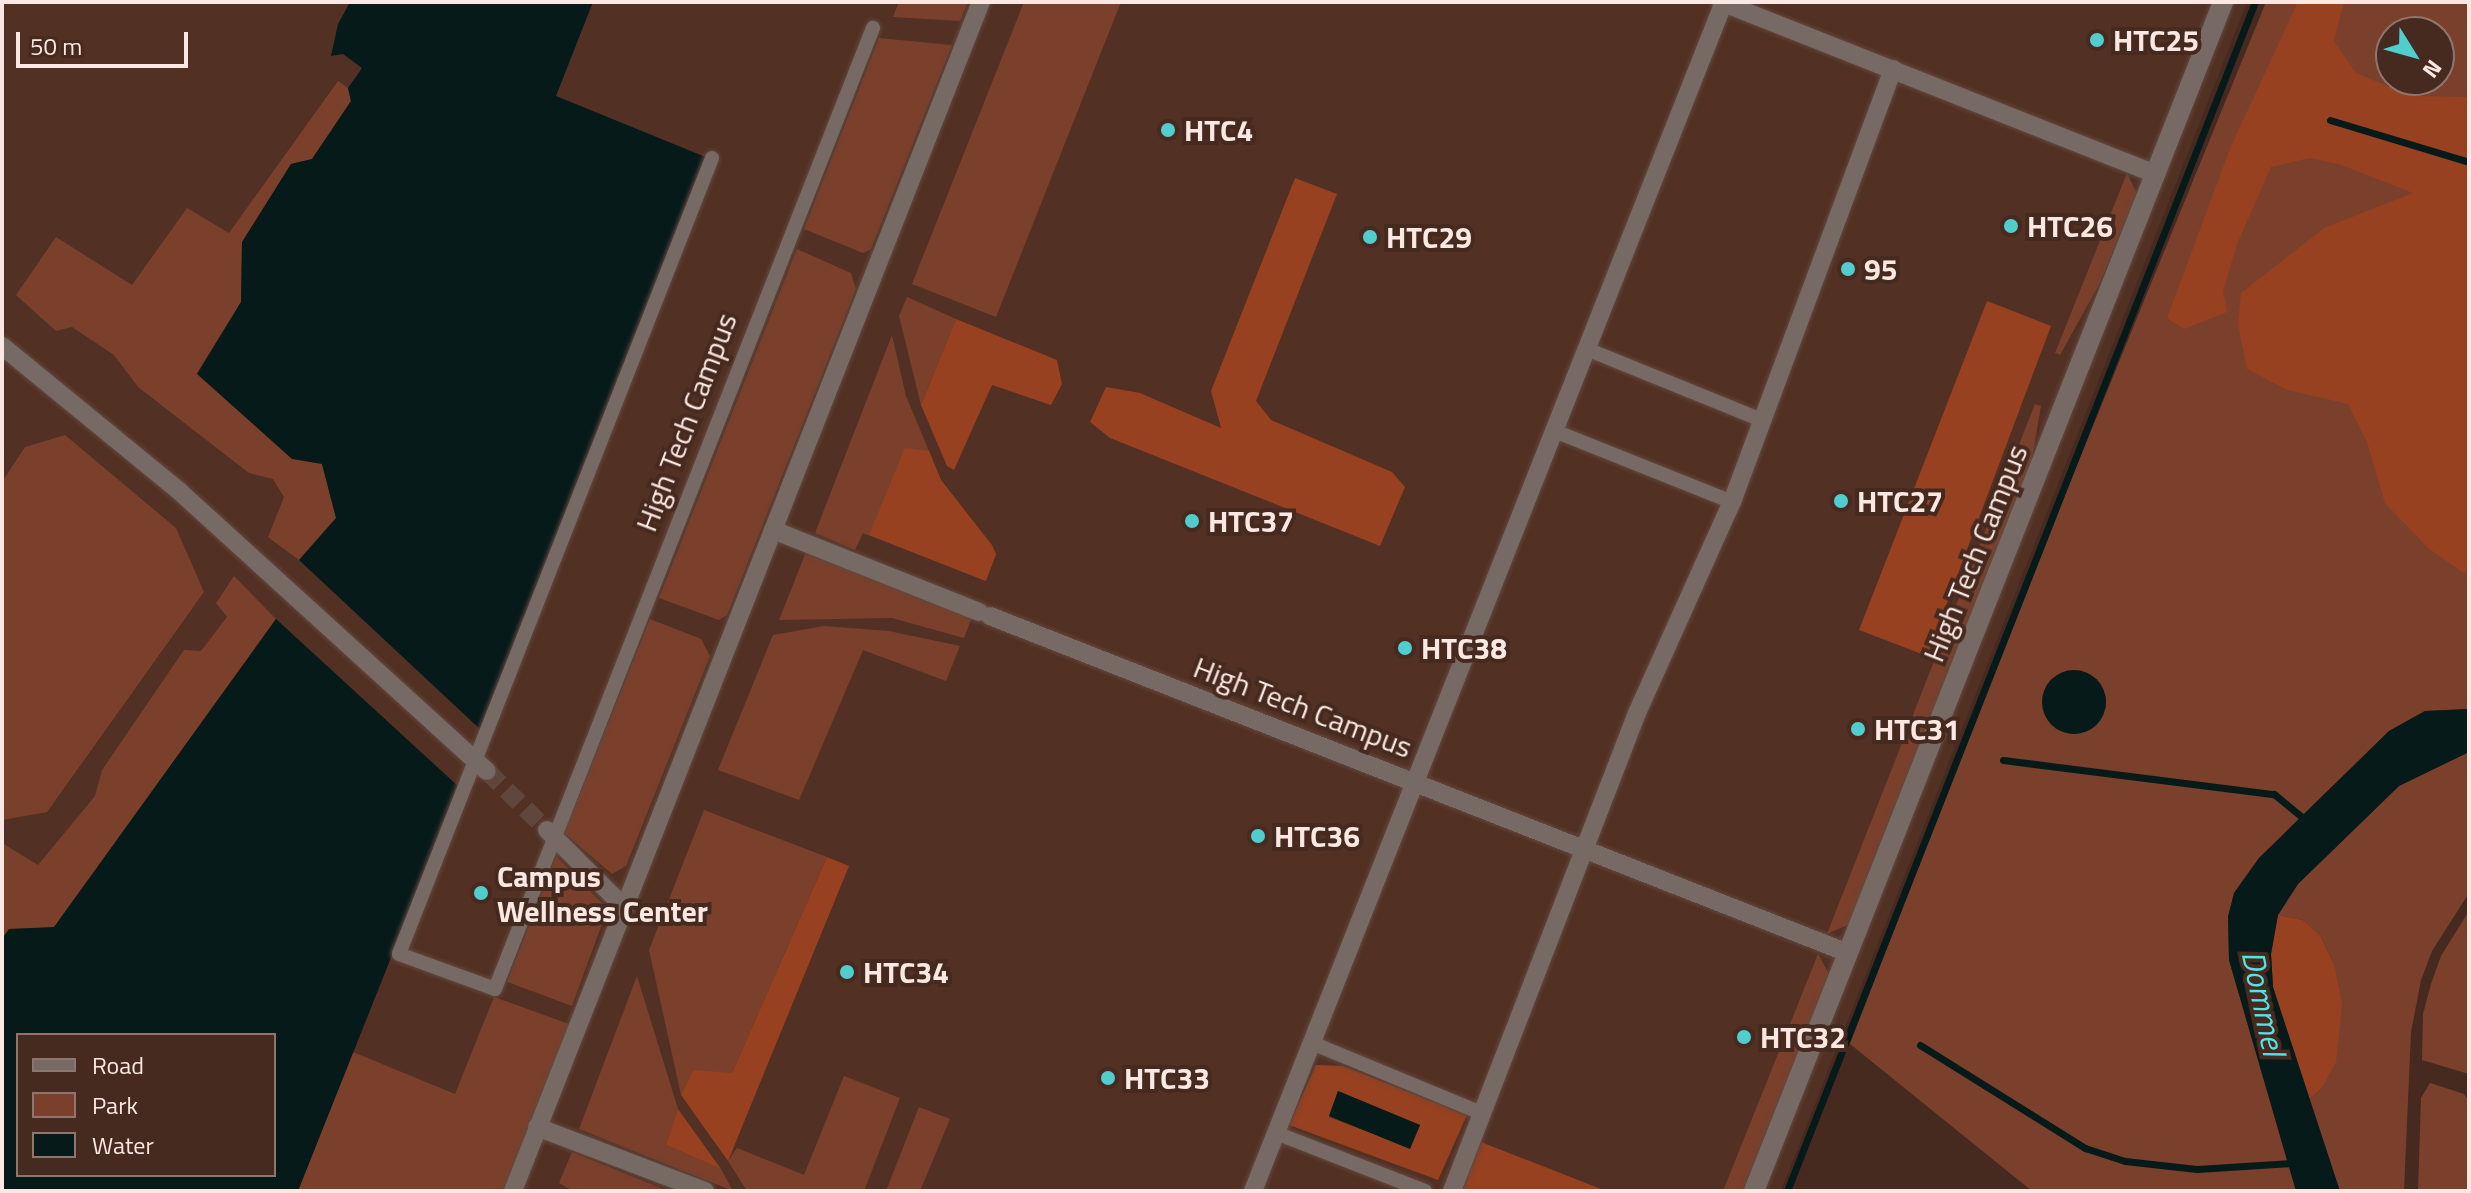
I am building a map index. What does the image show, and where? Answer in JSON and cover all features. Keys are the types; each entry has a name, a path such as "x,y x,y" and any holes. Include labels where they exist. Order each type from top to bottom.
{"street":[{"path":"513,1191 981,2"},
{"name":"High Tech Campus","path":"1253,1191 1557,432 1723,2 2156,174"},
{"name":"High Tech Campus","path":"1754,1191 2223,2"},
{"name":"High Tech Campus","path":"712,158 482,766 399,954 495,989 551,833 873,28"},
{"path":"1452,1191 1637,713 1732,502 1764,421 1893,69"},
{"path":"2,346 179,491 482,766"},
{"path":"1589,350 1764,421"},
{"path":"1557,432 1732,502"},
{"name":"High Tech Campus","path":"773,530 1848,953"},
{"path":"551,833 624,907"},
{"path":"1312,1043 1483,1114"},
{"path":"537,1127 705,1191"},
{"path":"1276,1133 1425,1191"}],"shaded area":[{"path":"2,2 2247,2 1781,1191 2,1191"},
{"path":"2298,2 2344,2 2334,41 2356,73 2375,81 2375,96 2469,97 2469,569 2464,573 2428,548 2385,503 2367,442 2348,404 2288,390 2247,369 2238,324 2241,293 2324,228 2413,193 2339,164 2310,158 2271,167 2237,244 2223,291 2227,312 2184,329 2167,318 2231,146"},
{"path":"1295,178 1337,194 1256,401 1271,420 1392,472 1405,487 1380,546 1110,438 1090,422 1106,387 1140,393 1221,428 1211,391"},
{"path":"1987,301 2051,326 1927,656 1859,630"},
{"path":"956,319 1057,360 1062,384 1051,405 992,385 954,470 947,466 921,405"},
{"path":"905,448 929,451 941,480 992,545 996,554 986,581 869,535"},
{"path":"827,857 849,866 728,1161 681,1095 693,1070 732,1073"},
{"path":"2278,915 2303,920 2320,935 2334,964 2342,1004 2336,1062 2321,1089 2307,1101 2273,987 2271,954"},
{"path":"1316,1065 1343,1066 1467,1115 1438,1180 1289,1125","holes":["1338,1091 1420,1125 1410,1148 1329,1117"]},
{"path":"678,1109 721,1169 666,1145"},
{"path":"1481,1142 1606,1191 1462,1191"}],"green space":[{"path":"899,2 968,2 960,21 893,17"},
{"path":"1024,2 1121,2 996,317 912,284"},
{"path":"2266,2 2469,2 2469,709 2425,711 2389,731 2259,858 2234,893 2228,917 2229,960 2296,1191 2032,1191 1850,1044 2015,617","holes":["2073,670 2098,681 2106,698 2106,707 2081,733 2063,732 2056,676"]},
{"path":"879,38 952,45 871,249 863,253 804,229"},
{"path":"338,81 348,88 351,101 312,159 291,164 242,242 241,302 197,373 322,464 336,518 299,560 268,537 284,497 273,479 249,473 138,387 114,355 72,327 56,331 16,295 56,237 132,285 187,208 229,233"},
{"path":"2127,173 2137,194 2100,283 2060,355 2055,353"},
{"path":"797,249 851,273 856,289 727,615 719,620 659,598"},
{"path":"907,297 956,319 921,405 899,316"},
{"path":"892,335 906,396 941,480 996,554 986,581 863,533 855,550 815,533"},
{"path":"2035,404 2041,406 2031,464 1850,924 1827,934"},
{"path":"65,435 176,528 204,592 47,812 2,820 2,482 25,447"},
{"path":"806,552 972,617 964,638 892,618 779,620"},
{"path":"234,576 276,619 54,928 9,929 2,939 2,843 38,865 95,796 102,770 184,650 201,651 227,617 216,603"},
{"path":"650,619 701,639 710,656 626,866 612,874 564,833"},
{"path":"824,626 889,631 960,646 946,681 863,650 799,800 718,770 773,635"},
{"path":"2469,752 2469,893 2432,951 2421,980 2411,1032 2404,1191 2340,1191 2307,1101 2321,1089 2334,964 2320,935 2303,920 2278,915 2298,884 2399,786"},
{"path":"704,810 827,857 732,1073 728,1077 693,1070 681,1095 649,950"},
{"path":"556,856 603,904 605,916 572,1006 507,982"},
{"path":"2469,911 2469,1074 2422,1060 2423,1014 2431,984 2441,956"},
{"path":"1818,954 1829,974 1743,1191 1723,1191"},
{"path":"637,976 678,1109 666,1145 721,1169 733,1191 579,1129"},
{"path":"494,997 572,1025 504,1191 298,1191 353,1052 455,1094"},
{"path":"844,1076 900,1098 864,1191 747,1191 728,1161 737,1148 804,1175"},
{"path":"2430,1083 2464,1094 2469,1101 2469,1191 2418,1191 2421,1098"},
{"path":"919,1107 950,1119 920,1191 886,1191"},
{"path":"572,1152 668,1191 573,1191 559,1183"}],"water":[{"path":"350,2 593,2 556,96 708,158 482,731 299,560 336,518 322,464 292,459 197,374 241,302 242,242 291,164 312,159 351,101 348,88 362,68 343,54 331,56 338,24"},
{"path":"276,619 459,787 298,1191 2,1191 2,939 9,929 54,927"},
{"path":"2074,670 2092,676 2100,684 2106,702 2100,720 2092,728 2074,734 2056,728 2048,720 2042,702 2048,684 2056,676"},
{"name":"Dommel","path":"2469,709 2469,752 2399,786 2298,884 2278,915 2271,954 2273,987 2340,1191 2296,1191 2229,960 2228,917 2234,893 2259,858 2389,731 2425,711"},
{"path":"1338,1091 1420,1125 1410,1149 1329,1116"}],"waterway":[{"path":"1787,1191 2255,2"},
{"path":"2330,120 2469,162"},
{"path":"2003,760 2274,794 2308,822"},
{"path":"1920,1045 2085,1148 2125,1161 2197,1169 2293,1163"}],"tunnel":[{"path":"487,771 547,830"}],"place":[{"name":"HTC25","path":"2097,40"},
{"name":"HTC4","path":"1168,130"},
{"name":"HTC26","path":"2011,226"},
{"name":"HTC29","path":"1370,237"},
{"name":"95","path":"1848,269"},
{"name":"HTC27","path":"1841,501"},
{"name":"HTC37","path":"1192,521"},
{"name":"HTC38","path":"1405,648"},
{"name":"HTC31","path":"1858,729"},
{"name":"HTC36","path":"1258,836"},
{"name":"Campus Wellness Center","path":"481,893"},
{"name":"HTC34","path":"847,972"},
{"name":"HTC32","path":"1744,1037"},
{"name":"HTC33","path":"1108,1078"}]}
